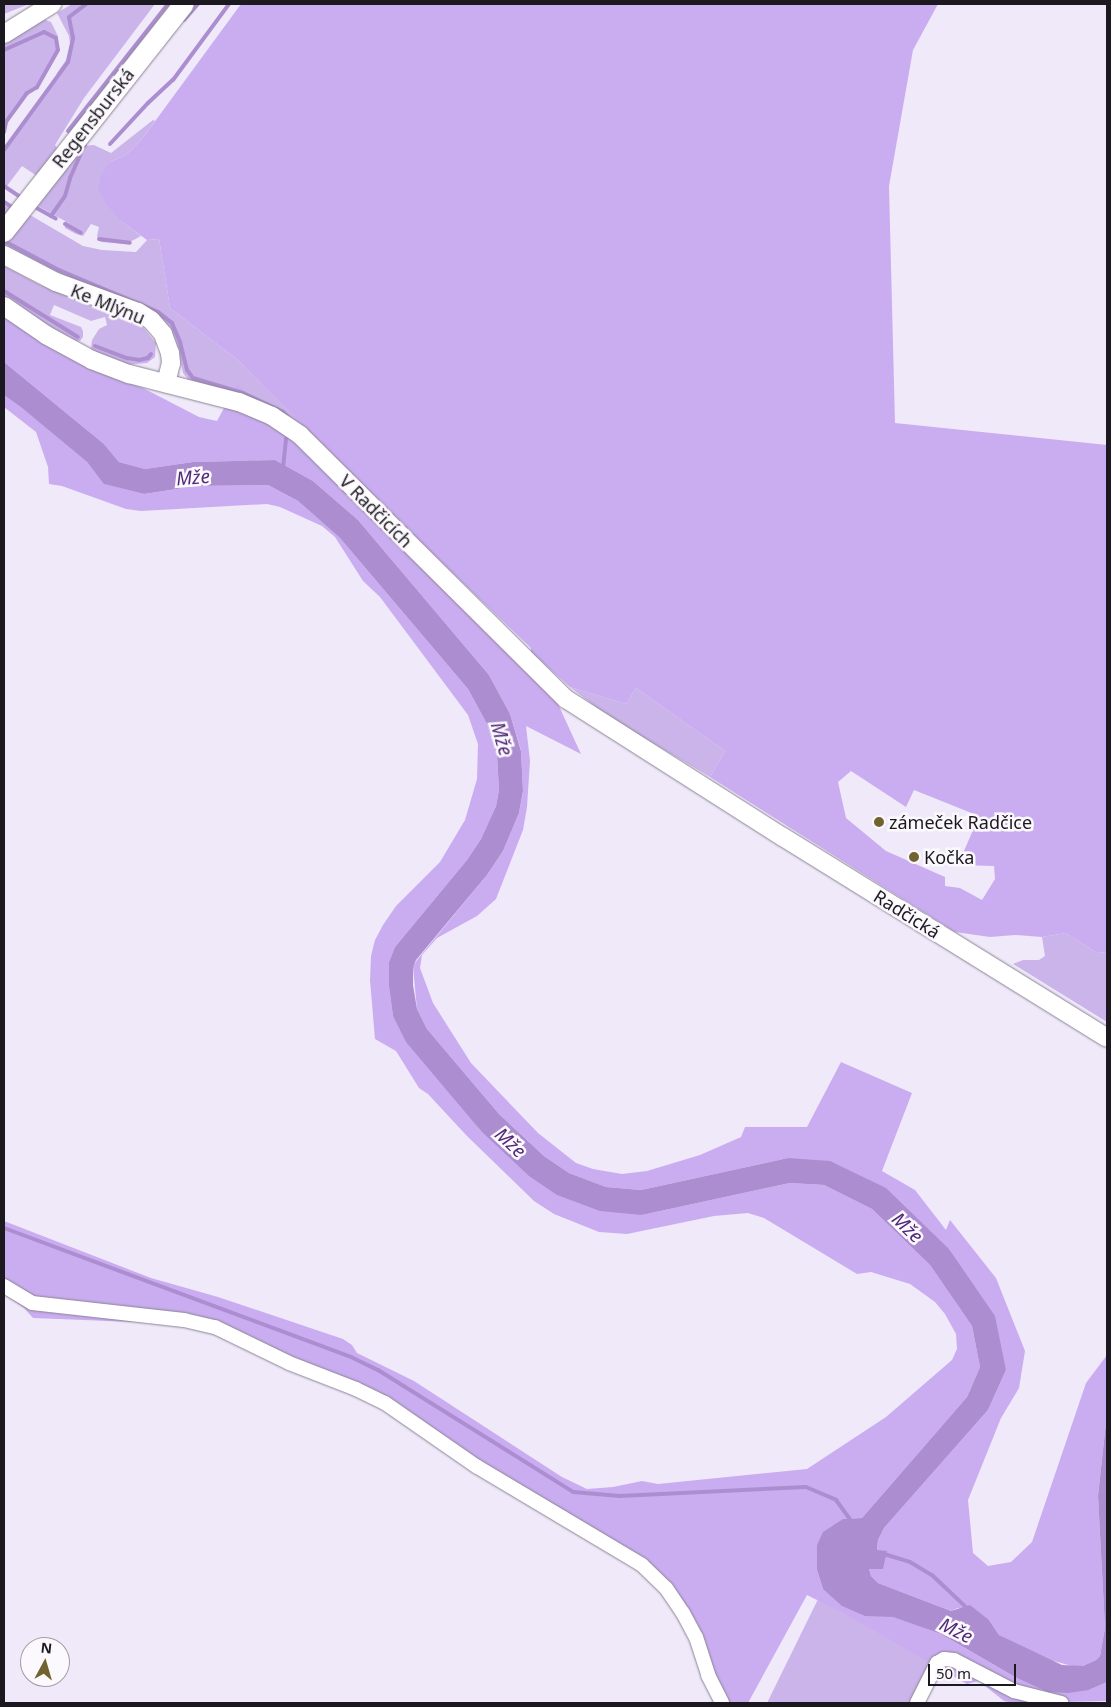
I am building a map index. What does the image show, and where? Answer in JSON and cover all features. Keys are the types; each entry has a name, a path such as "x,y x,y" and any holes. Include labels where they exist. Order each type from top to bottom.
{"main road":[{"name":"Regensburská","path":"4,232 184,4"}],"street":[{"path":"4,34 52,4"},
{"name":"Ke Mlýnu","path":"4,255 52,280 138,312 150,320 163,334 170,353 166,383"},
{"name":"V Radčicích","path":"4,306 46,335 92,360 130,374 255,408 272,416 300,435 566,698 707,789"},
{"name":"Radčická","path":"707,789 1107,1038"},
{"path":"4,1286 32,1303 184,1320 215,1327 289,1363 356,1389 385,1403 476,1466 642,1566 666,1588 683,1613 696,1637 708,1675 722,1703"},
{"path":"917,1703 937,1663 944,1659 954,1660 1014,1691 1061,1703"}],"shaded area":[{"path":"4,4 29,4 4,14"},
{"path":"72,4 155,4 84,98 55,145 57,148 37,176 22,166 7,186 4,184 4,153 55,81 57,73 66,60 70,44 69,36 57,13"},
{"path":"241,4 938,4 913,50 889,186 895,423 1107,445 1107,952 1097,953 1066,933 1042,937 1015,935 990,937 955,932 710,777 725,751 636,688 626,704 570,687 531,652 531,648 437,558 238,360 170,308 159,239 147,240 122,222 107,205 98,190 101,175 110,162 126,155 142,139","holes":["851,771 906,807 914,790 979,816 958,865 994,866 995,879 982,900 960,888 945,886 945,877 886,851 846,818 838,782"]},
{"path":"43,19 51,22 58,36 56,53 36,85 27,91 4,126 4,42"},
{"path":"153,120 155,121 142,139 126,155 110,162 122,222 141,236 126,244 101,242 97,236 99,227 91,224 83,236 76,234 65,228 65,221 38,206 81,146 94,145 111,153"},
{"path":"4,205 25,212 83,246 102,250 136,252 147,240 159,239 170,308 238,360 318,439 283,416 190,382 183,373 176,342 171,330 161,318 148,309 86,287 4,247"},
{"path":"4,266 40,285 142,326 156,343 155,357 147,363 126,365 94,352 91,348 92,340 99,329 107,325 105,317 91,321 54,305 50,315 81,327 83,331 83,337 80,341 73,341 63,337 4,297"},
{"path":"4,313 95,370 143,388 199,417 217,421 237,384 443,585 558,704 581,754 526,726 530,761 527,807 523,830 496,899 477,916 437,938 422,955 420,968 433,1003 471,1063 538,1133 576,1163 593,1169 622,1174 647,1171 700,1155 741,1137 745,1127 807,1127 841,1062 912,1093 882,1171 915,1190 946,1230 950,1220 996,1278 1025,1351 1019,1388 1001,1418 968,1500 973,1553 988,1566 1011,1562 1032,1542 1086,1383 1107,1355 1107,1413 1098,1496 1105,1628 1100,1656 1096,1660 1083,1666 1072,1666 1043,1658 999,1635 989,1620 958,1608 951,1611 878,1583 871,1576 869,1569 883,1569 877,1550 878,1540 884,1528 988,1410 1006,1370 949,1249 788,1158 641,1190 606,1187 569,1173 544,1156 499,1114 427,1029 417,1009 413,967 417,960 487,875 503,851 519,813 523,792 521,750 510,714 489,675 358,520 313,481 275,460 193,462 145,469 119,462 104,444 4,362"},
{"path":"4,395 21,406 87,462 105,484 144,494 196,486 268,485 298,501 340,538 468,689 487,724 497,755 499,790 496,806 481,839 467,860 395,947 389,962 389,987 393,1016 481,1131 642,1215 790,1183 824,1185 872,1209 930,1265 972,1326 980,1367 967,1397 862,1518 843,1519 817,1545 817,1570 823,1589 842,1606 865,1616 893,1617 941,1634 1015,1677 1089,1690 1107,1682 1107,1701 1013,1703 1004,1701 979,1681 967,1684 847,1615 807,1595 748,1703 716,1703 688,1634 659,1587 629,1563 393,1412 197,1327 159,1323 33,1318 24,1308 4,1294 4,1221 151,1278 218,1297 343,1339 352,1345 357,1353 414,1381 562,1477 587,1489 613,1487 642,1481 658,1484 807,1469 886,1417 952,1360 957,1349 956,1334 945,1314 935,1302 910,1284 871,1272 857,1274 764,1218 748,1213 714,1216 627,1234 599,1232 554,1214 534,1201 466,1135 428,1094 419,1088 396,1051 375,1039 370,980 371,956 375,940 396,906 440,862 465,820 477,779 478,744 468,715 380,597 363,581 335,537 322,526 280,507 267,504 141,511 126,509 62,486 49,484 48,467 36,432 4,407"},
{"path":"570,687 626,704 636,688 725,751 710,777 609,717"},
{"path":"1066,933 1097,953 1107,952 1107,1022 1013,964 1023,960 1039,960 1045,956 1042,937"},
{"path":"823,1589 947,1637 911,1703 767,1703"}],"water":[{"name":"Mže","path":"4,362 104,444 119,462 145,469 193,462 275,460 313,481 358,520 489,675 510,714 521,751 523,791 519,813 503,851 487,875 416,960 413,968 413,985 417,1009 427,1029 499,1114 544,1156 569,1173 606,1187 641,1190 788,1158 830,1161 886,1188 949,1249 995,1316 1006,1370 988,1410 884,1528 878,1540 877,1550 887,1551 883,1569 869,1569 871,1576 878,1583 951,1611 970,1605 989,1620 999,1635 1062,1665 1083,1666 1096,1660 1100,1656 1105,1628 1098,1496 1107,1413 1107,1682 1089,1690 1068,1693 1048,1692 1015,1677 941,1634 893,1617 865,1616 842,1606 823,1589 817,1570 817,1545 823,1532 843,1519 862,1518 967,1397 980,1367 972,1326 930,1265 872,1209 824,1185 790,1183 642,1215 600,1211 557,1195 529,1176 481,1131 406,1042 393,1016 389,987 389,962 395,947 467,860 481,839 496,806 499,790 497,755 487,724 468,689 340,538 298,501 268,485 196,486 144,494 104,484 87,462 4,395"}],"waterway":[{"path":"4,150 68,62 73,38 69,17 86,4"},
{"path":"68,131 168,4"},
{"path":"184,20 198,4"},
{"path":"110,144 148,103 173,80 229,4"},
{"path":"4,50 44,32 56,38 58,50 37,87 27,93 6,122 4,132"},
{"path":"51,216 65,196 70,178 85,144"},
{"path":"4,186 23,199"},
{"path":"4,202 15,209"},
{"path":"33,206 56,219"},
{"path":"65,224 81,233"},
{"path":"99,239 130,243"},
{"path":"4,241 59,270 158,312 172,323 180,342 187,370 193,378 243,393 283,412 288,417"},
{"path":"4,291 78,337"},
{"path":"95,346 127,358 139,360 148,358 151,354"},
{"path":"283,468 286,438"},
{"path":"4,1228 351,1357 378,1370 573,1492 620,1496 806,1487 836,1500 853,1523"},
{"path":"884,1554 910,1562 932,1575 968,1609"}],"place":[{"name":"zámeček Radčice","path":"879,822"},
{"name":"Kočka","path":"914,857"}]}
